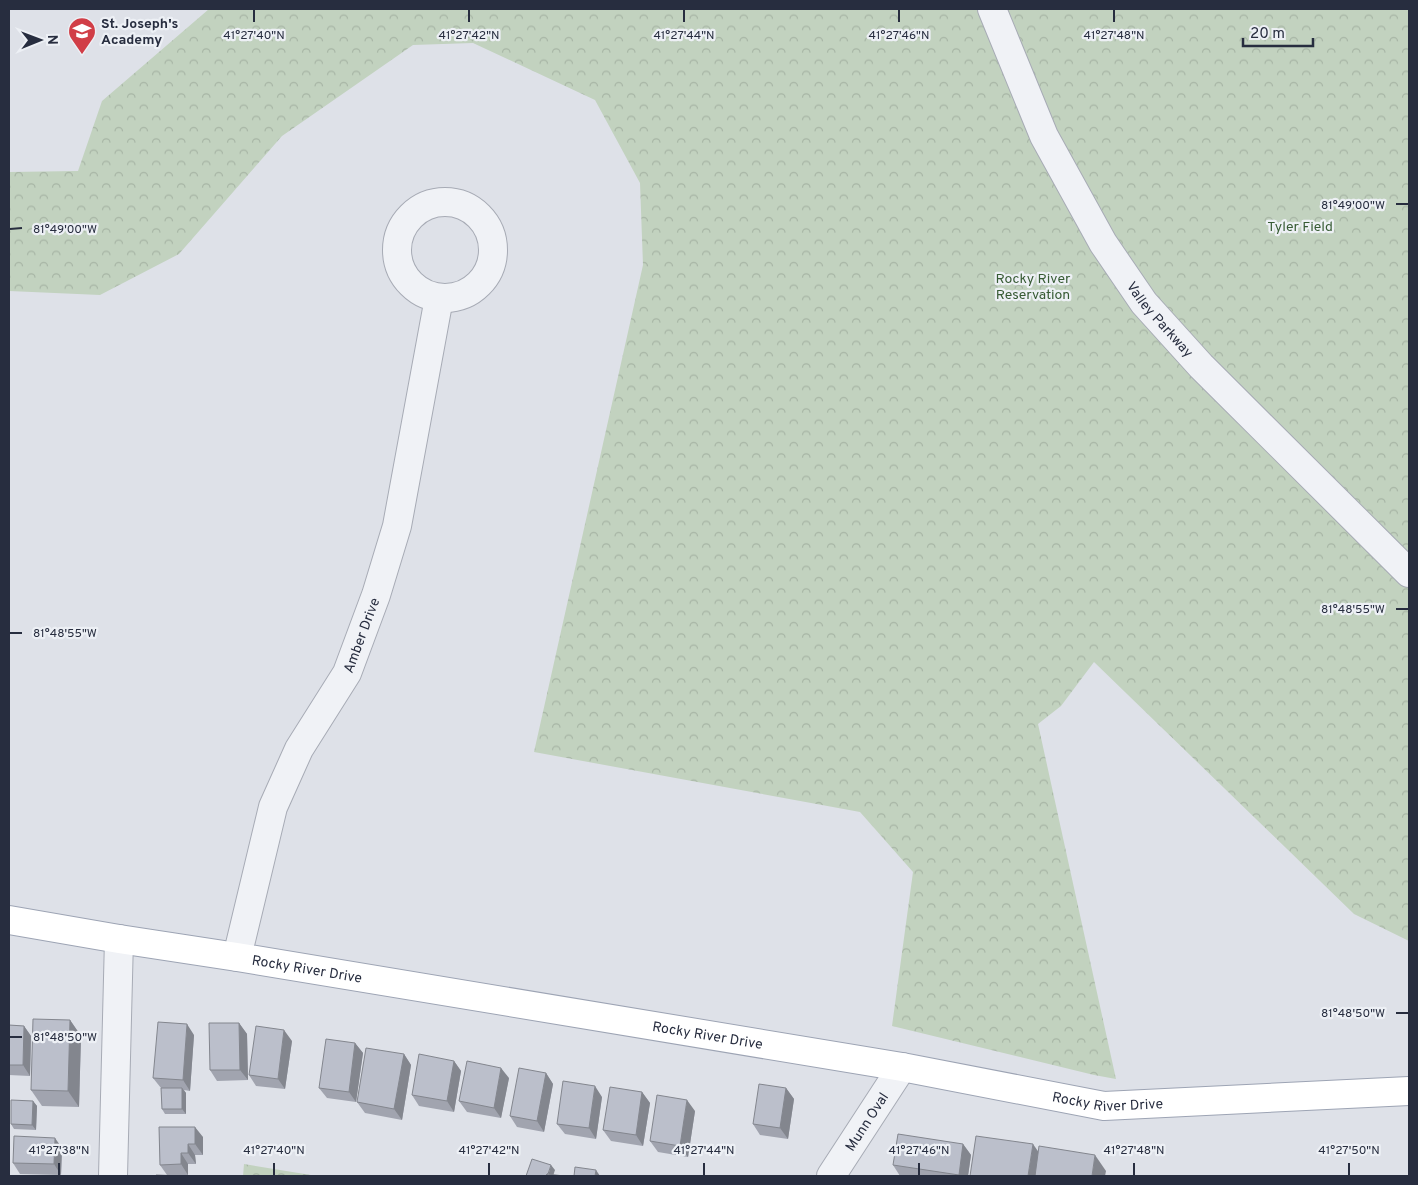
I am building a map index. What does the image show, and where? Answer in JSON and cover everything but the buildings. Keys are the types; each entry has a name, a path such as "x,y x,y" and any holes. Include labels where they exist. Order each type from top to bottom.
{"main road":[{"name":"Rocky River Drive","path":"9,920 119,940 237,957 902,1067 1104,1106 1409,1091"}],"street":[{"name":"Valley Parkway","path":"992,9 1044,136 1103,243 1144,303 1200,366 1409,572"},
{"name":"Amber Drive","path":"237,957 273,807 299,749 347,673 376,595 395,534 439,298"},
{"path":"113,1176 119,940"},
{"name":"Munn Oval","path":"831,1176 902,1067"}],"green space":[{"path":"209,9 1409,9 1409,941 1354,914 1094,662 1061,706 1038,724 1116,1079 892,1026 913,872 860,812 534,752 643,265 640,183 595,100 473,43 413,45 282,136 179,254 100,295 9,291 9,172 78,171 102,101"},
{"path":"244,1164 317,1176 243,1176"}],"place":[{"name":"St. Joseph's Academy","path":"82,55"}],"park label":[{"name":"Tyler Field","path":"1300,226"},
{"name":"Rocky River Reservation","path":"1033,286"}]}
